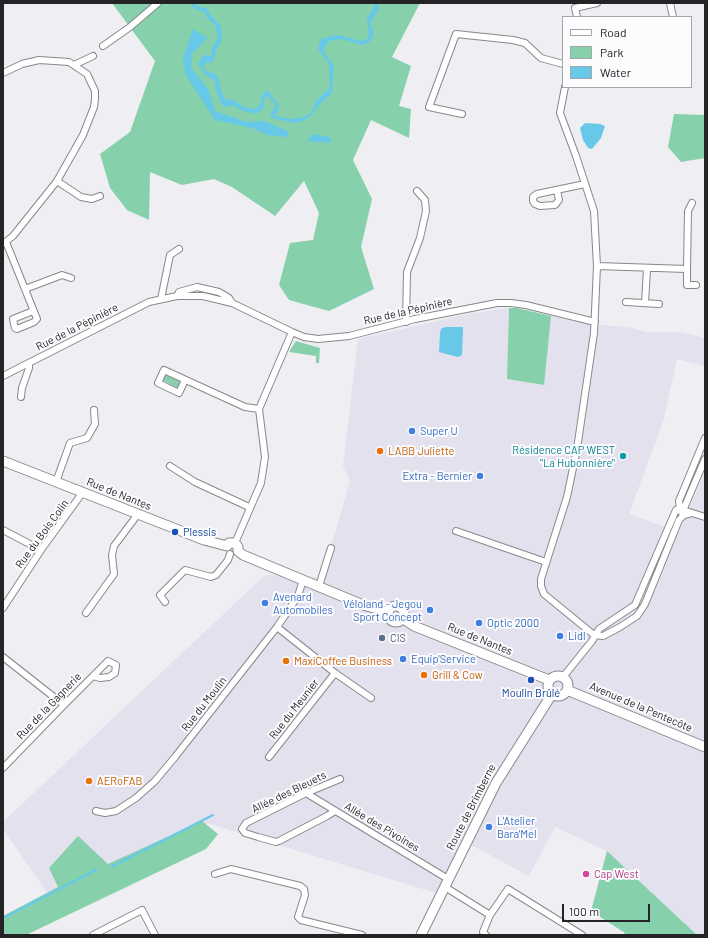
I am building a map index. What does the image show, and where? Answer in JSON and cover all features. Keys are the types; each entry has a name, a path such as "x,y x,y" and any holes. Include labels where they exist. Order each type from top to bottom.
{"main road":[{"name":"Rue de Nantes","path":"3,461 232,549 363,605 388,612 393,607 398,607 403,611 402,618 414,626 549,680"},
{"path":"557,675 563,677 567,681 567,690 560,696 552,694 547,686 549,680 557,675"},
{"name":"Avenue de la Pentecôte","path":"567,690 705,747"},
{"name":"Route de Brimberne","path":"421,935 496,783 552,694"}],"street":[{"path":"103,46 130,27 158,3"},
{"path":"577,16 575,6 597,3"},
{"path":"670,3 673,16"},
{"path":"462,114 429,106 456,34 514,40 525,43 541,58 562,64"},
{"path":"74,65 93,56"},
{"path":"3,73 22,64 39,60 56,60 74,65 87,74 95,91 94,107 83,135 57,181 40,205 5,243 33,311"},
{"path":"565,88 560,113 594,211 597,266 595,322 577,449 567,496 540,586 544,594 594,635 603,636 624,625 637,616 644,604 680,513 679,501 705,438"},
{"path":"57,181 81,197 92,199 100,196"},
{"path":"557,190 585,184"},
{"path":"406,322 407,272 420,238 426,211 425,200 417,191"},
{"path":"692,203 688,211 687,285 696,286"},
{"path":"161,299 170,255 178,249"},
{"path":"597,266 647,269 687,269"},
{"path":"645,303 647,269"},
{"path":"25,289 62,274 71,278"},
{"name":"Rue de la Pépinière","path":"3,376 132,311 161,299 177,296 203,296 232,303 292,332 304,337 318,339 334,338 478,306 511,303 595,322"},
{"path":"626,302 659,304"},
{"path":"165,602 160,595 185,570 211,577 216,575 228,560 249,507 261,483 266,457 259,409 292,332"},
{"path":"22,397 22,388 29,368 28,363"},
{"path":"185,380 179,393 158,383 164,370 245,407 259,409"},
{"path":"56,482 70,443 87,438 95,424 94,410"},
{"path":"563,677 592,641 594,635 634,604 680,513 705,459"},
{"path":"170,466 195,482 249,507"},
{"name":"Rue du Bois Colin","path":"3,608 41,550 84,492"},
{"path":"680,513 693,513 705,517"},
{"path":"86,613 114,574 112,555 114,546 138,514"},
{"path":"3,530 41,550"},
{"path":"456,532 546,562"},
{"path":"319,586 331,548"},
{"name":"Rue du Moulin","path":"96,811 105,813 116,811 136,798 155,781 277,627 298,596 303,580"},
{"path":"619,616 626,617 628,620 624,625"},
{"path":"619,616 616,622 624,625"},
{"path":"277,627 335,673 371,698"},
{"path":"3,657 64,705"},
{"name":"Rue du Meunier","path":"269,757 335,673"},
{"name":"Rue de la Gagnerie","path":"3,768 93,676"},
{"name":"Allée des Bleuets","path":"335,810 327,816 276,842 245,833 242,829 246,823 306,793 340,779"},
{"name":"Allée des Pivoines","path":"306,793 335,810 446,883 490,915"},
{"path":"216,874 231,870 300,886 304,889 305,895 298,917 301,920 362,935"},
{"path":"486,935 483,932 490,915 508,889 582,935"},
{"path":"93,935 142,910 155,935"}],"shaded area":[{"path":"509,308 507,379 543,385 551,316 585,324 629,327 645,332 680,332 705,338 705,366 677,359 663,422 629,514 679,532 705,472 705,935 697,935 607,851 555,827 529,876 462,840 436,893 210,824 194,824 50,897 3,829 3,822 265,575 322,578 350,481 343,466 358,339 468,314"}],"green space":[{"path":"112,3 420,3 392,57 411,66 399,106 411,109 409,138 371,120 353,160 372,199 361,247 374,289 329,311 289,300 279,285 290,243 313,240 319,213 304,181 275,216 232,187 214,179 182,185 150,172 149,220 127,210 110,188 100,154 130,132 155,61"},
{"path":"674,114 705,115 705,158 681,162 668,147"},
{"path":"509,308 517,308 551,316 544,385 507,379"},
{"path":"296,341 320,348 319,363 316,363 316,356 289,352"},
{"path":"164,375 181,381 180,385 177,388 164,381 162,379"},
{"path":"202,821 218,834 206,849 26,935 3,935 3,916 58,887 49,868 78,836 108,864"},
{"path":"607,851 697,935 623,935 625,933 591,911"}],"water":[{"path":"189,3 194,3 199,7 207,8 211,16 221,26 222,39 216,51 214,60 210,63 205,63 203,69 217,75 224,99 233,100 246,108 256,109 260,104 263,93 268,91 279,105 279,109 274,116 292,119 304,117 312,112 316,101 330,88 329,64 318,49 321,39 337,35 362,41 366,40 369,34 367,19 375,3 379,3 378,11 371,21 371,26 374,32 370,42 362,45 341,39 329,41 323,51 334,66 332,93 320,104 313,114 304,121 294,123 272,118 270,114 275,107 275,104 267,96 264,99 263,109 256,114 241,110 232,105 225,107 220,102 214,80 204,74 198,63 204,55 211,56 212,48 218,37 217,31 215,25 207,18 205,12 195,9"},
{"path":"193,29 207,38 192,54 191,68 208,89 215,111 246,122 264,121 288,131 288,137 267,135 252,128 215,120 185,74 183,58"},
{"path":"585,123 600,124 605,126 601,138 592,149 588,148 583,140 580,128"},
{"path":"313,134 329,137 332,141 328,143 307,141"},
{"path":"445,327 463,327 462,355 458,357 439,352 440,333 441,329"}],"waterway":[{"path":"111,867 213,815"},
{"path":"3,918 96,870"}],"place":[{"name":"Super U","path":"412,431"},
{"name":"LABB Juliette","path":"380,451"},
{"name":"Résidence CAP WEST \"La Hubonnière\"","path":"623,456"},
{"name":"Extra - Bernier","path":"480,476"},
{"name":"Plessis","path":"175,532"},
{"name":"Avenard Automobiles","path":"265,603"},
{"name":"Véloland - Jegou Sport Concept","path":"430,610"},
{"name":"Optic 2000","path":"479,623"},
{"name":"Lidl","path":"560,636"},
{"name":"CIS","path":"382,638"},
{"name":"Equip'Service","path":"403,659"},
{"name":"MaxiCoffee Business","path":"286,661"},
{"name":"Grill & Cow","path":"424,675"},
{"name":"Moulin Brûlé","path":"531,680"},
{"name":"AERoFAB","path":"89,781"},
{"name":"L'Atelier Bara'Mel","path":"489,827"},
{"name":"Cap West","path":"586,874"}]}
